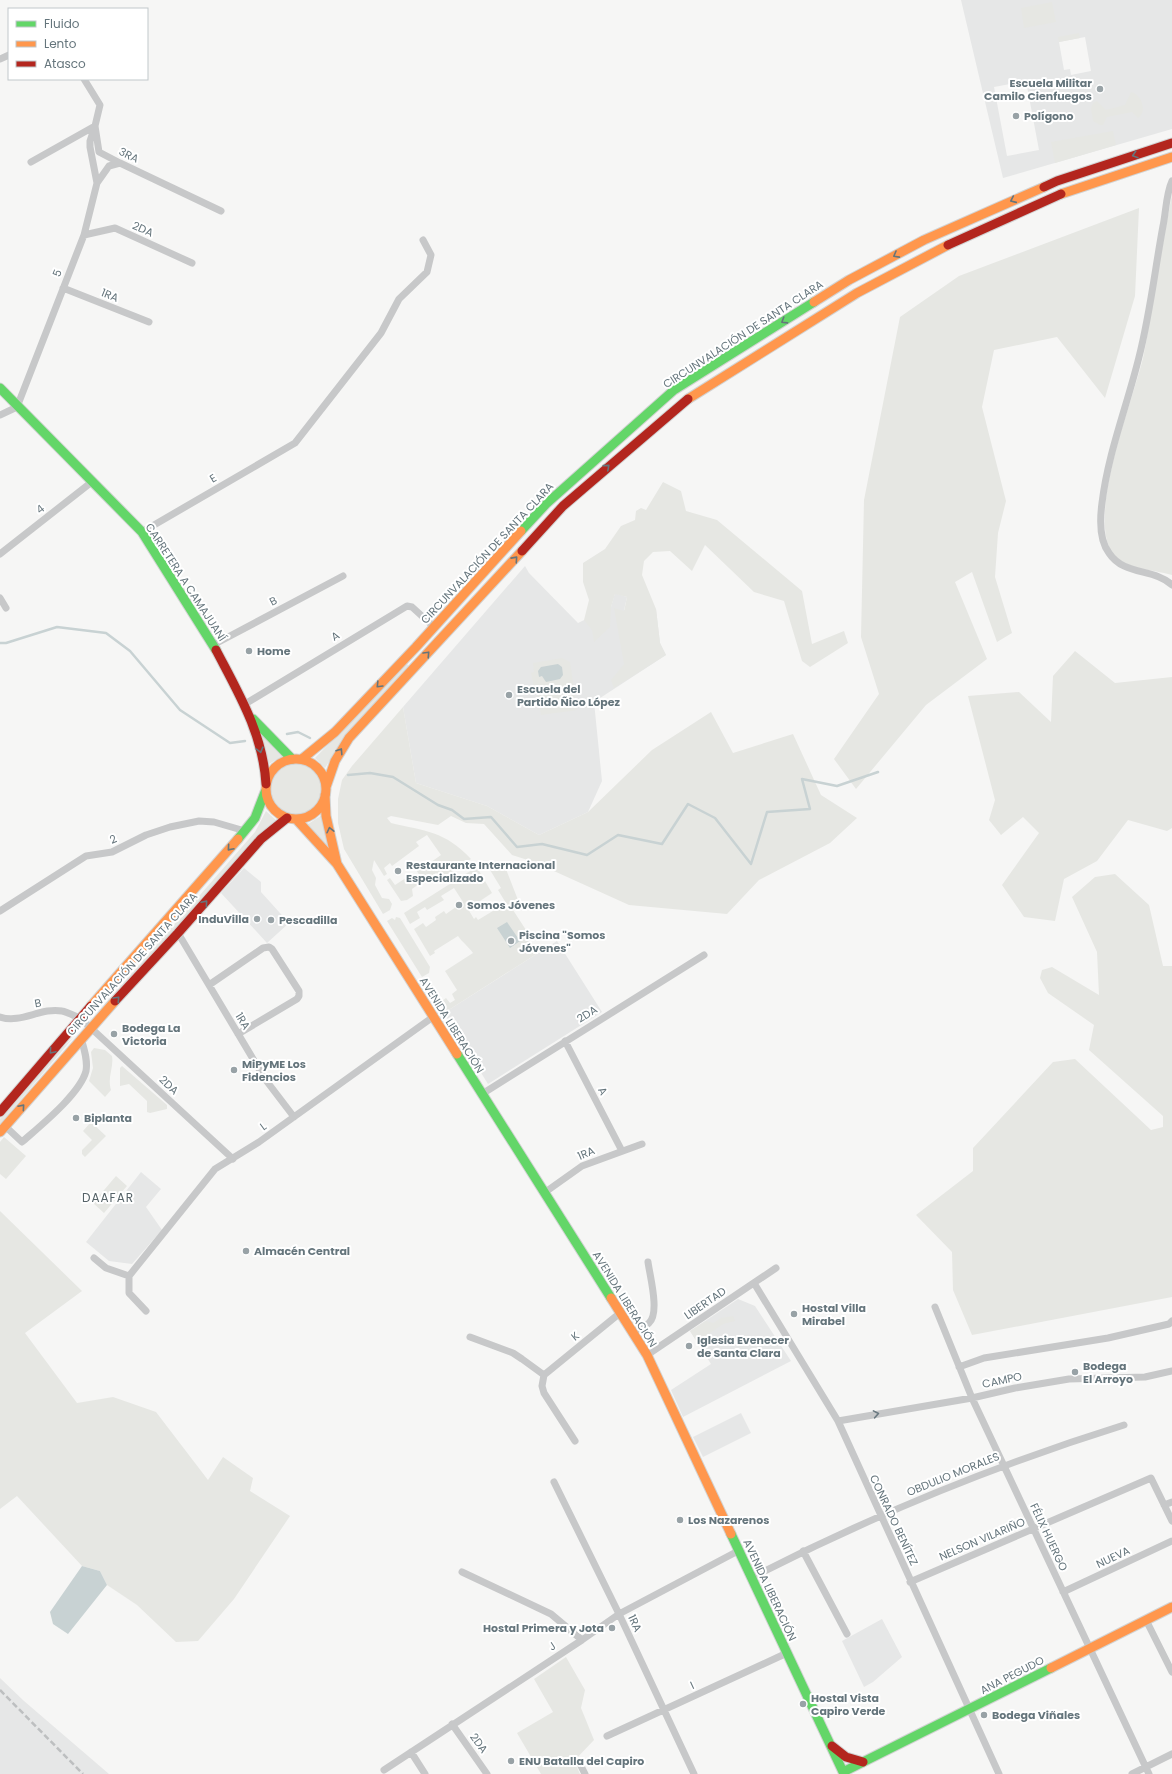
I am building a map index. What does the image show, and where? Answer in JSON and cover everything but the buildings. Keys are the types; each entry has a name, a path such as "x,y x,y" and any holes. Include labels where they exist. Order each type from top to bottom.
{"main road":[{"name":"CIRCUNVALACIÓN DE SANTA CLARA","path":"302,759 335,732 434,627 546,504 674,390 849,280 924,240 1057,181 1172,143"},
{"path":"326,791 324,777 311,762 302,759 282,761 274,767 269,775 266,788 268,801 272,808 279,814 291,819 306,818 315,813 322,805 326,791 330,770 335,759 349,738 563,506 681,403 857,293 933,252 1065,192 1172,157"},
{"name":"CARRETERA A CAMAJUANÍ","path":"0,388 17,407 93,481 142,532 213,645 245,704 251,717 264,765 266,788"},
{"name":"CARRETERA A CAMAJUANÍ","path":"251,717 292,759"},
{"name":"CIRCUNVALACIÓN DE SANTA CLARA","path":"0,1112 80,1018 245,831 255,818 266,788"},
{"name":"AVENIDA LIBERACIÓN","path":"326,791 326,816 337,864"},
{"name":"CIRCUNVALACIÓN DE SANTA CLARA","path":"3,1129 90,1027 178,933 262,839 291,819"},
{"name":"AVENIDA LIBERACIÓN","path":"291,819 337,864 647,1356 842,1773"},
{"name":"ANA PEGUDO","path":"842,1773 1172,1608"},
{"path":"829,1743 846,1757 863,1762"}],"street":[{"name":"3RA","path":"85,80 100,105 95,126 99,152 221,211"},
{"path":"31,162 95,126"},
{"name":"5","path":"17,407 84,235 97,183 90,147 90,141 95,126"},
{"path":"97,183 110,166 120,163"},
{"path":"1172,181 1140,356 1116,434 1100,519 1102,536 1108,553 1120,564 1133,571 1158,576 1172,585"},
{"name":"2DA","path":"84,235 115,228 192,263"},
{"name":"E","path":"142,532 295,443 381,333 399,299 427,272 431,255 423,240"},
{"name":"1RA","path":"63,288 149,322"},
{"path":"0,415 17,407"},
{"name":"4","path":"0,554 93,481"},
{"name":"B","path":"213,645 343,576"},
{"path":"0,598 6,608"},
{"name":"A","path":"245,704 407,606 412,607 434,627"},
{"name":"2","path":"0,911 86,856 112,852 146,835 170,827 199,821 214,822 245,831"},
{"name":"1RA","path":"178,933 265,1079 294,1117"},
{"path":"209,985 263,948 269,947 272,949 299,992 297,999 238,1034"},
{"name":"2DA","path":"482,1094 704,956"},
{"name":"B","path":"0,1017 14,1019 43,1012 62,1011 80,1018"},
{"name":"L","path":"129,1276 215,1170 294,1117 433,1017"},
{"name":"2DA","path":"80,1018 232,1159"},
{"path":"3,1129 22,1142 81,1084 86,1071 86,1058 81,1038"},
{"name":"A","path":"565,1041 622,1151"},
{"name":"1RA","path":"544,1193 582,1166 642,1144"},
{"path":"94,1258 106,1268 129,1276 129,1293 146,1311"},
{"path":"632,1333 648,1324 653,1318 654,1309 648,1262"},
{"name":"LIBERTAD","path":"647,1356 776,1268"},
{"name":"CONRADO BENÍTEZ","path":"754,1283 838,1421 910,1582 999,1774"},
{"name":"FÉLIX HUERGO","path":"935,1307 972,1398 1148,1771"},
{"name":"K","path":"544,1375 620,1313"},
{"path":"959,1367 984,1358 1108,1338 1169,1324 1172,1321"},
{"path":"470,1337 513,1354 544,1375 542,1386 544,1393 575,1441"},
{"name":"CAMPO","path":"838,1421 972,1398 1015,1388 1069,1379 1144,1377 1172,1371"},
{"name":"OBDULIO MORALES","path":"751,1578 803,1551 880,1516 1003,1465 1058,1445 1124,1424"},
{"name":"NELSON VILARIÑO","path":"910,1582 1151,1478 1164,1506"},
{"name":"1RA","path":"554,1482 619,1614 694,1774"},
{"path":"1172,1502 1164,1506 1172,1521"},
{"name":"NUEVA","path":"1063,1592 1172,1541"},
{"name":"J","path":"384,1770 619,1614 738,1551"},
{"path":"803,1551 847,1634"},
{"path":"462,1572 551,1614 582,1640"},
{"path":"1146,1620 1172,1672"},
{"name":"I","path":"607,1736 787,1653"},
{"name":"2DA","path":"452,1724 487,1774"},
{"path":"410,1752 425,1774"},
{"path":"1132,1774 1148,1771 1172,1754"},
{"path":"580,1764 585,1774"}],"shaded area":[{"name":"Escuela Militar Camilo Cienfuegos","path":"961,0 1172,0 1172,129 1003,178","holes":["1085,37 1091,71 1071,75 1070,69 1064,70 1059,42","1026,81 1039,150 1007,156 994,87"]},
{"path":"1052,2 1056,22 1024,28 1021,8"},
{"path":"1079,33 1080,38 1059,42 1058,37"},
{"path":"1131,92 1138,96 1142,103 1143,111 1138,118 1132,112 1107,117 1103,125 1093,121 1091,109 1093,103 1097,101 1106,110 1125,105"},
{"path":"1113,131 1116,145 1055,163 1051,142"},
{"path":"1172,194 1172,575 1129,565 1115,556 1110,549 1105,531 1105,508 1109,482 1122,427 1143,358"},
{"path":"1139,208 1135,296 1105,398 1057,337 994,350 982,407 1006,501 998,533 995,577 1012,633 997,642 972,572 955,582 987,659 926,705 856,789 834,759 879,694 861,637 864,500 900,317 959,276"},
{"path":"663,482 681,491 686,511 717,520 802,591 812,644 844,631 848,643 810,667 802,661 784,601 754,592 705,545 692,571 670,551 653,552 644,561 642,575 656,609 660,643 666,655 614,688 611,680 624,664 614,608 624,611 627,597 615,594 611,607 610,627 594,642 592,630 584,620 589,600 583,582 583,563 605,549 621,526 635,520 636,511 641,508 646,510"},
{"name":"Escuela del Partido Ñico López","path":"525,566 529,573 578,623 611,607 615,593 627,597 624,610 656,609 660,643 666,655 594,702 602,781 588,812 539,835 487,806 416,783 403,707"},
{"path":"1075,651 1115,683 1172,677 1172,828 1167,831 1128,820 1097,861 1064,879 1055,921 1024,917 1002,885 1039,833 1023,817 1001,835 989,820 995,800 968,696 1019,692 1051,722 1053,676"},
{"path":"562,658 570,662 577,710 541,715 537,688 534,688 531,673 534,672 533,663"},
{"path":"407,664 410,667 346,735 325,768 315,758"},
{"path":"558,664 562,667 563,675 560,679 546,682 542,676 539,677 538,671 541,667"},
{"path":"403,707 416,783 487,806 539,835 588,812 652,750 711,712 733,753 793,734 821,795 857,818 830,843 759,880 727,914 629,905 534,862 512,855 484,824 466,823 451,816 438,825 391,816 387,818 391,823 443,837 471,859 444,877 436,873 423,881 415,868 421,863 424,867 441,855 427,835 416,842 419,846 392,866 390,863 384,868 387,874 384,876 374,860 372,870 376,878 375,885 382,898 389,899 392,904 390,910 383,914 344,849 338,823 338,799 342,780 352,766"},
{"path":"260,731 284,755 269,764"},
{"path":"296,764 310,768 317,775 321,789 317,803 310,810 296,814 282,810 275,803 271,789 275,775 282,768"},
{"path":"266,811 278,822 97,1013 255,832"},
{"path":"322,815 331,852 305,826"},
{"path":"495,861 504,864 518,900 513,903 516,908 513,910 538,953 444,1013 427,986 431,984 442,1001 446,998 450,1003 455,1000 452,994 457,990 445,971 473,953 458,936 434,951 435,953 430,956 414,929 423,923 426,927 436,920 435,917 444,911 446,914 463,902 454,888 441,896 444,900 427,910 425,907 417,912 420,918 410,924 404,913 475,868 478,869 492,893 468,909 474,919 476,917 478,920 506,903 498,890 501,888 487,865"},
{"path":"244,868 261,882 261,892 289,923 267,943 221,893"},
{"path":"412,874 419,884 412,889 413,896 407,900 401,901 387,880 390,878 395,885"},
{"path":"1115,874 1149,905 1163,966 1172,966 1172,1297 972,1335 953,1290 952,1252 916,1215 973,1171 973,1148 1053,1062 1075,1059 1151,1130 1163,1127 1163,1116 1089,1050 1094,1025 1048,993 1040,978 1042,970 1052,967 1099,995 1097,952 1072,897 1095,877"},
{"path":"396,917 400,918 430,967 429,973 422,977 387,921 392,918 395,920"},
{"path":"507,922 520,941 510,948 497,928"},
{"path":"557,941 602,1012 488,1084 444,1013"},
{"path":"73,1038 0,1124 0,1119 65,1045"},
{"path":"94,1048 105,1050 112,1056 110,1081 111,1090 105,1097 89,1081 93,1068 91,1052"},
{"path":"122,1066 167,1105 167,1109 150,1113 147,1112 147,1101 129,1084 120,1086 120,1068"},
{"path":"91,1122 106,1136 85,1157 82,1154 82,1150 92,1140 83,1131"},
{"path":"4,1137 26,1156 6,1179 0,1174 0,1142"},
{"path":"141,1172 161,1189 146,1207 162,1230 132,1264 109,1261 86,1242"},
{"path":"116,1176 127,1186 104,1213 93,1203"},
{"path":"0,1211 82,1291 25,1333 77,1403 113,1397 156,1412 208,1480 223,1457 253,1478 250,1491 290,1516 234,1599 198,1641 176,1642 137,1605 107,1585 100,1571 82,1566 17,1496 0,1509"},
{"path":"738,1299 755,1306 791,1361 683,1417 671,1390 711,1364 690,1331"},
{"path":"733,1316 735,1321 723,1324 697,1342 690,1331 706,1321 713,1323 721,1318"},
{"path":"741,1413 751,1433 703,1457 693,1437"},
{"path":"82,1566 100,1571 107,1585 68,1634 53,1624 50,1612"},
{"path":"882,1619 902,1657 873,1682 864,1687 842,1641"},
{"path":"566,1657 585,1690 581,1708 594,1740 574,1761 580,1774 541,1774 517,1733 553,1712 534,1679"},
{"path":"0,1678 24,1701 109,1774 0,1774"}],"waterway":[{"path":"0,643 6,643 57,627 106,633 130,651 180,710 230,743 245,741"},
{"path":"287,734 298,732 310,738"},
{"path":"348,775 370,773 393,777 438,805 452,810 464,819 491,817 517,847 542,844 587,855 618,835 662,844 688,804 715,818 751,864 767,812 810,809 802,779 837,786 878,772"}],"railway":[{"path":"0,1690 83,1774"}],"traffic: fast":[{"path":"521,531 546,504 674,390 814,302"},
{"path":"0,388 142,532 216,650"},
{"path":"253,719 292,759"},
{"path":"238,839 255,818 265,792"},
{"path":"457,1054 611,1298"},
{"path":"731,1534 844,1774"},
{"path":"843,1772 1051,1668"}],"traffic: slow":[{"path":"1061,194 1172,157"},
{"path":"814,302 849,280 924,240 1044,187"},
{"path":"688,399 857,293 948,245"},
{"path":"302,759 335,732 416,647 521,531"},
{"path":"326,787 335,761 349,738 522,551"},
{"path":"290,759 302,759 313,764 321,772 326,783 326,789 324,801 313,814 302,819 290,819 279,814 271,806 266,795 266,783 271,772 279,764 290,759"},
{"path":"325,795 326,816 337,864"},
{"path":"296,819 337,864 457,1054"},
{"path":"91,1006 238,839"},
{"path":"0,1132 115,1001"},
{"path":"611,1298 647,1355 731,1534"},
{"path":"1051,1668 1172,1607"}],"traffic: jam":[{"path":"1044,187 1057,181 1172,143"},
{"path":"948,245 1061,194"},
{"path":"522,551 563,506 688,399"},
{"path":"216,650 241,699 255,731 264,766 266,784"},
{"path":"115,1001 178,933 261,839 287,818"},
{"path":"0,1112 91,1006"},
{"path":"832,1746 846,1757 863,1762"}],"place":[{"name":"Escuela Militar Camilo Cienfuegos","path":"1100,89"},
{"name":"Polígono","path":"1016,116"},
{"name":"Home","path":"249,651"},
{"name":"Escuela del Partido Ñico López","path":"509,695"},
{"name":"Restaurante Internacional Especializado","path":"398,871"},
{"name":"Somos Jóvenes","path":"459,905"},
{"name":"InduVilla","path":"257,919"},
{"name":"Pescadilla","path":"271,920"},
{"name":"Piscina \"Somos Jóvenes\"","path":"511,941"},
{"name":"Bodega La Victoria","path":"114,1034"},
{"name":"MiPyME Los Fidencios","path":"234,1070"},
{"name":"Biplanta","path":"76,1118"},
{"name":"Almacén Central","path":"246,1251"},
{"name":"Hostal Villa Mirabel","path":"794,1314"},
{"name":"Iglesia Evenecer de Santa Clara","path":"689,1346"},
{"name":"Bodega El Arroyo","path":"1075,1372"},
{"name":"Los Nazarenos","path":"680,1520"},
{"name":"Hostal Primera y Jota","path":"612,1628"},
{"name":"Hostal Vista Capiro Verde","path":"803,1704"},
{"name":"Bodega Viñales","path":"984,1715"},
{"name":"ENU Batalla del Capiro","path":"511,1761"}],"district":[{"name":"DAAFAR","path":"108,1198"}]}
